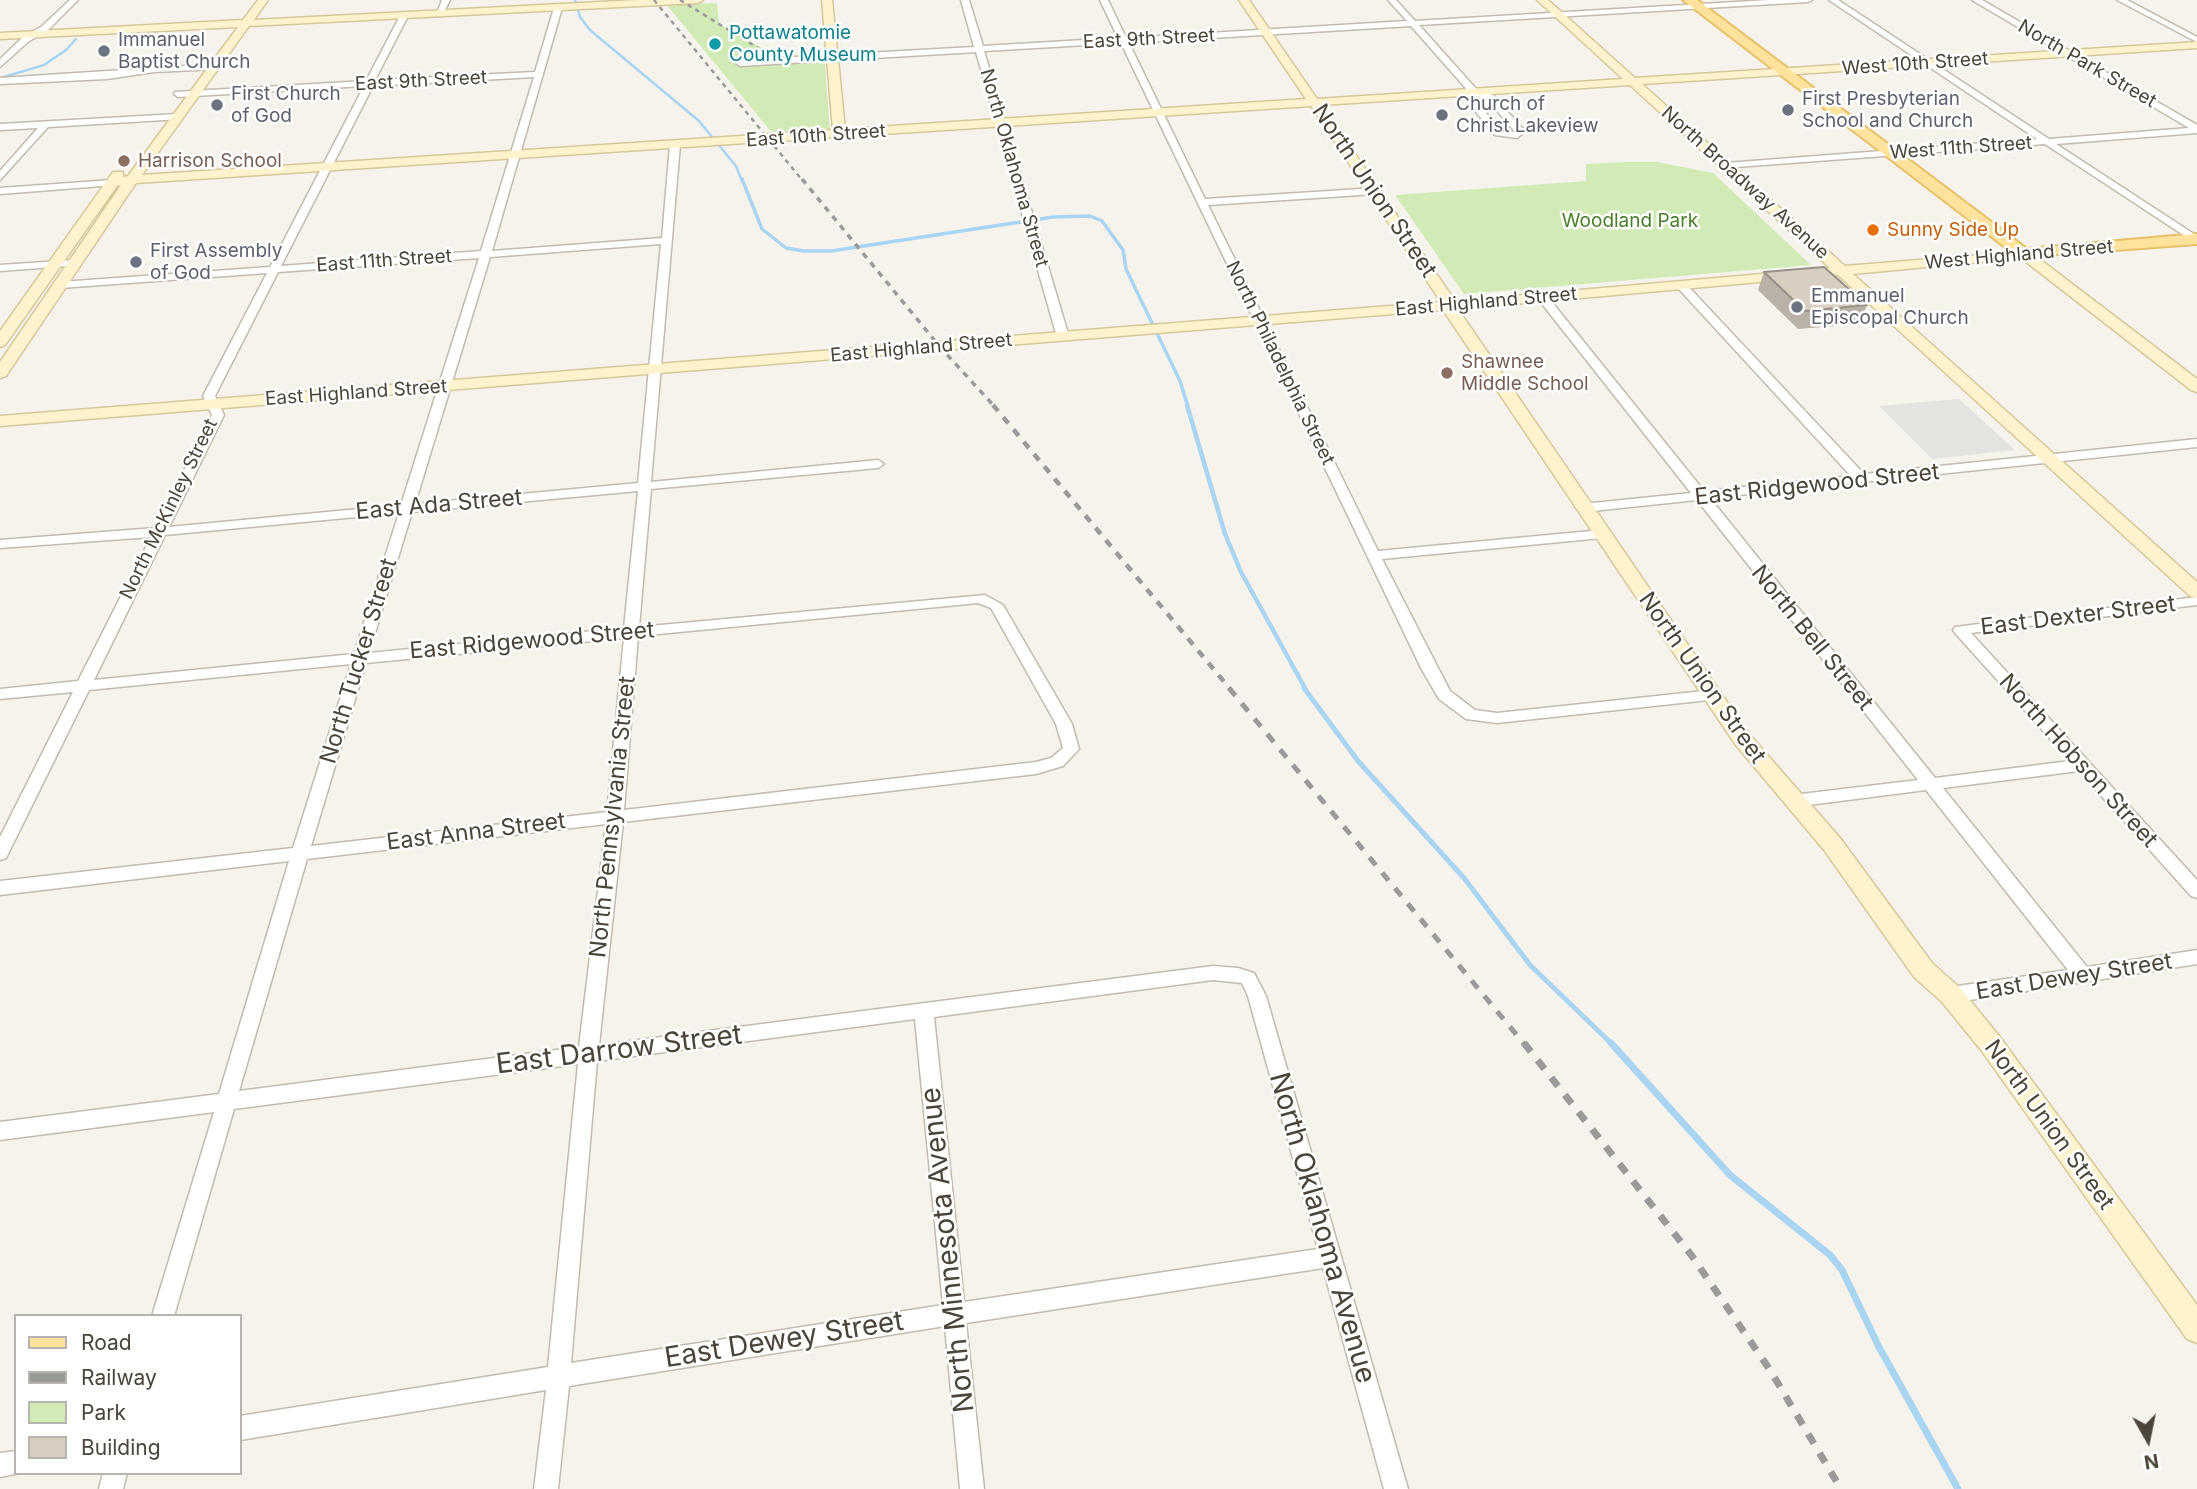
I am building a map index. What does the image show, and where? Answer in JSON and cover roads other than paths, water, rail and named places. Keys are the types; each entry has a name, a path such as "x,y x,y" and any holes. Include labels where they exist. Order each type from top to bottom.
{"main road":[{"path":"1693,3 2024,254"},
{"name":"West Highland Street","path":"2024,254 2196,240"}],"street":[{"path":"0,64 74,0"},
{"path":"0,342 53,264 249,0"},
{"path":"0,373 132,180 263,0"},
{"path":"439,14 446,0"},
{"path":"0,36 698,0"},
{"path":"827,0 839,134"},
{"name":"North Oklahoma Street","path":"965,0 1063,337"},
{"name":"North Philadelphia Street","path":"1104,0 1444,695 1471,715 1497,718 1713,695"},
{"name":"North Union Street","path":"1244,0 1376,191 1447,297 1451,312 1742,739 1832,844 1923,970 1951,995 1990,1043 2197,1329"},
{"path":"1392,0 1475,93 1490,97 1520,131 1517,135 1498,133 1469,99 1475,93"},
{"name":"North Broadway Avenue","path":"1542,0 2197,592"},
{"name":"East 9th Street","path":"740,63 1558,14 1693,3 1808,0"},
{"path":"1833,0 2196,240"},
{"name":"North Park Street","path":"1976,0 2197,130"},
{"path":"2120,0 2197,40"},
{"name":"North Tucker Street","path":"164,1314 300,853 560,8"},
{"name":"North McKinley Street","path":"0,854 218,415 209,396 404,16"},
{"name":"West 10th Street","path":"1633,82 2197,45"},
{"path":"0,81 215,67"},
{"name":"East 9th Street","path":"178,94 538,74"},
{"name":"East 10th Street","path":"0,191 325,167 1633,82"},
{"path":"0,127 178,117"},
{"path":"0,177 44,125"},
{"name":"West 11th Street","path":"1726,166 2197,130"},
{"name":"North Pennsylvania Street","path":"546,1489 588,1054 615,815 675,145"},
{"path":"1202,202 1376,191"},
{"name":"East 11th Street","path":"60,285 666,241"},
{"path":"2024,254 2197,387"},
{"name":"West Highland Street","path":"1842,271 2024,254"},
{"path":"0,268 75,263"},
{"name":"East Highland Street","path":"0,421 1543,298 1842,271"},
{"path":"1681,285 1862,480"},
{"name":"North Bell Street","path":"1543,298 1699,497 2084,976"},
{"name":"East Ridgewood Street","path":"1584,508 2197,443"},
{"name":"East Ada Street","path":"0,544 645,488 878,464"},
{"path":"1375,555 1602,534"},
{"name":"East Ridgewood Street","path":"0,694 980,598 996,605 1064,724 1071,749"},
{"name":"East Dexter Street","path":"1960,630 2197,601"},
{"name":"North Hobson Street","path":"1960,630 2197,891"},
{"name":"East Anna Street","path":"0,888 1036,768 1057,762 1071,749"},
{"path":"1793,801 2081,765"},
{"name":"East Dewey Street","path":"1951,995 2197,957"},
{"name":"East Darrow Street","path":"0,1131 1213,973 1238,975"},
{"name":"North Oklahoma Avenue","path":"1238,975 1248,978 1257,996 1396,1489"},
{"name":"North Minnesota Avenue","path":"924,1012 972,1489"},
{"name":"East Dewey Street","path":"242,1428 559,1375 1329,1256"}],"waterway":[{"path":"575,0 580,17 590,30 699,121 736,166 742,181"},
{"path":"0,78 44,65 66,50 76,39"},
{"path":"742,179 762,229 786,248 804,251 831,251 1053,217 1090,216 1102,221 1123,250 1126,269 1180,381 1188,407"},
{"path":"1187,405 1225,534 1241,572 1306,690"},
{"path":"1304,688 1358,761 1464,878 1530,965 1611,1044"},
{"path":"1611,1044 1730,1175 1830,1255 1842,1270 1879,1347 1958,1489"}],"railway":[{"path":"654,0 803,181"},
{"path":"680,0 758,48"},
{"path":"802,179 940,347 995,407"},
{"path":"993,405 1231,690"},
{"path":"1229,688 1525,1045"},
{"path":"1524,1043 1692,1256 1770,1370 1841,1489"}],"place":[{"name":"Pottawatomie County Museum","path":"715,44"},
{"name":"Immanuel Baptist Church","path":"104,51"},
{"name":"First Church of God","path":"217,105"},
{"name":"First Presbyterian School and Church","path":"1788,110"},
{"name":"Church of Christ Lakeview","path":"1442,115"},
{"name":"Harrison School","path":"124,161"},
{"name":"Sunny Side Up","path":"1873,230"},
{"name":"First Assembly of God","path":"136,262"},
{"name":"Emmanuel Episcopal Church","path":"1797,307"},
{"name":"Shawnee Middle School","path":"1447,373"}],"park label":[{"name":"Woodland Park","path":"1630,221"}]}
